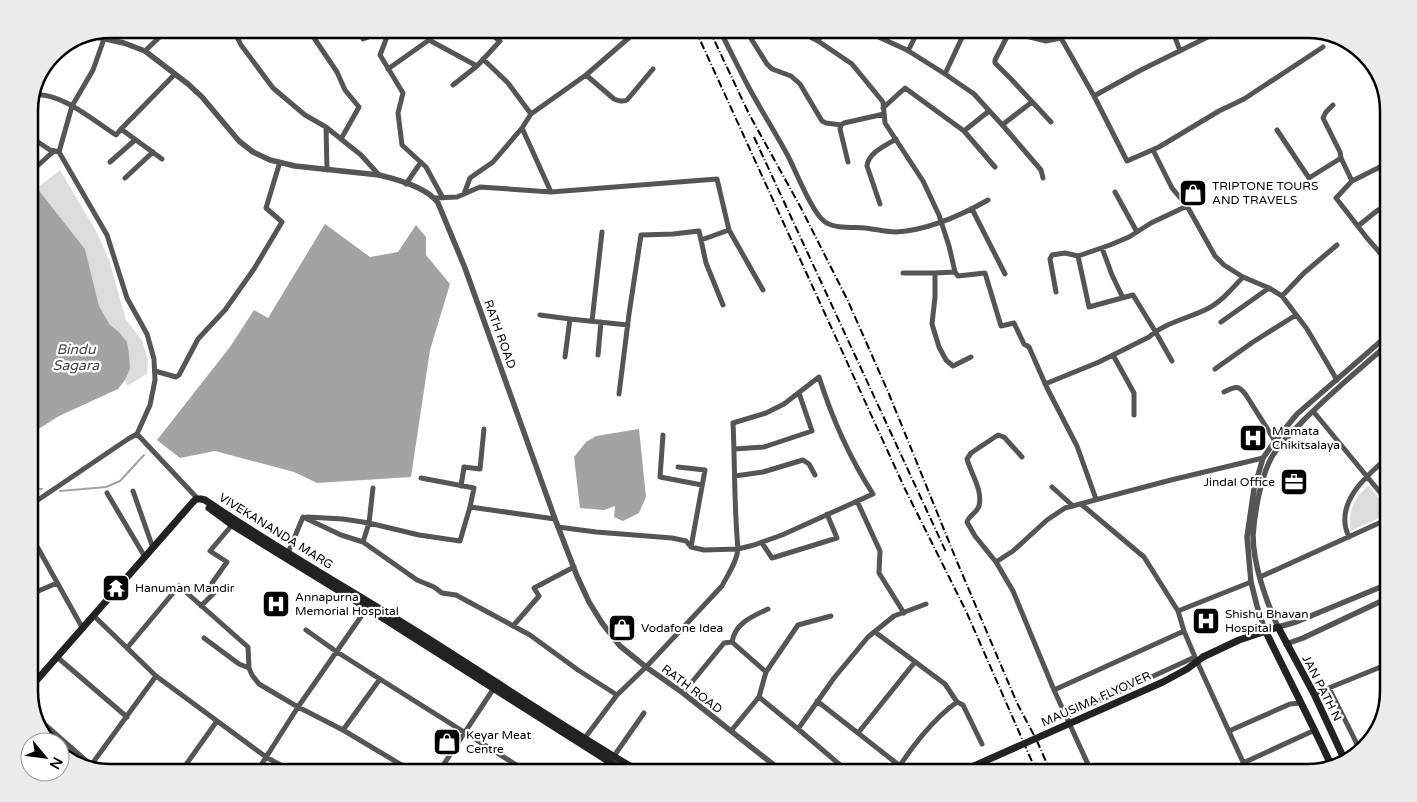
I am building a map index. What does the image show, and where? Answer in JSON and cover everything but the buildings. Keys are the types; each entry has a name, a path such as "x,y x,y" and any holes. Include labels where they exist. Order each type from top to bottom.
{"main road":[{"name":"VIVEKANANDA MARG","path":"199,499 232,525 423,635 613,764"},
{"name":"VIVEKANANDA MARG","path":"199,499 205,500 288,553 367,608 494,688 627,764"},
{"path":"38,679 193,502 199,499"},
{"name":"MAUSIMA FLYOVER","path":"976,764 1163,682 1203,658 1239,640 1278,627"},
{"name":"JAN PATH N","path":"1278,627 1314,694 1342,755"},
{"path":"1265,630 1330,761"},
{"path":"1274,650 1286,644"}],"street":[{"path":"145,51 160,37"},
{"path":"237,37 274,88 305,116 326,126 342,139 361,155 379,175"},
{"path":"313,37 337,72 346,90 359,107 342,139"},
{"path":"363,40 370,37"},
{"path":"387,37 380,55 403,93 398,113 402,145 426,167 443,198"},
{"path":"454,85 477,66 500,41 495,37"},
{"path":"464,194 470,178 493,162 522,128 531,114 586,75 630,37"},
{"path":"722,37 789,157 818,216 822,220 831,225 894,232 916,230 942,223 988,200"},
{"path":"750,37 772,69 791,76 800,84 822,121 841,125 884,114"},
{"path":"810,37 852,64 883,102 885,123 923,182 942,223 955,272 958,276 985,273 1001,326 1014,323 1024,344 1029,346 1045,384 1077,446 1096,499"},
{"path":"818,41 820,37"},
{"path":"883,37 945,74 974,94 1042,170 1043,178"},
{"path":"908,51 915,37"},
{"path":"945,74 962,37"},
{"path":"1007,37 995,63 1051,122"},
{"path":"1032,37 1046,41 1063,37"},
{"path":"1046,41 1048,37"},
{"path":"1175,37 1180,51"},
{"path":"1094,96 1208,37"},
{"path":"100,38 124,43 145,51 202,97 239,141 253,152 281,164 379,175 406,184 435,198 456,197 480,187 551,192 717,179 729,230 764,290"},
{"path":"1060,38 1094,96 1127,161 1153,150 1252,94 1323,47"},
{"path":"38,166 57,152 72,106 93,70 104,39"},
{"path":"388,69 429,40 477,66"},
{"path":"483,59 508,83 531,114"},
{"path":"586,75 620,102 627,100 653,69"},
{"path":"39,95 52,97 72,106 116,135 175,74"},
{"path":"884,108 905,88 964,131 995,167"},
{"path":"1002,125 1032,102"},
{"path":"1333,105 1323,118 1352,181"},
{"path":"964,131 989,111"},
{"path":"841,125 840,129 848,162"},
{"path":"326,126 327,170"},
{"path":"522,128 551,192"},
{"path":"120,129 162,159"},
{"path":"1277,130 1309,178 1341,158"},
{"path":"880,204 867,166 868,161 871,156 896,139"},
{"path":"110,162 135,140"},
{"path":"38,143 57,152 107,235 128,298 147,334 154,359 156,380 150,405 137,434 38,498"},
{"path":"1153,150 1172,188 1187,206 1215,256 1224,265 1243,277 1282,296 1307,329 1337,380"},
{"path":"125,178 153,152"},
{"path":"406,184 420,162"},
{"path":"155,370 176,377 179,375 198,339 226,310 254,269 282,222 266,208 279,165 281,164"},
{"path":"1379,167 1352,181 1336,198 1379,251"},
{"path":"1115,192 1137,232"},
{"name":"RATH ROAD","path":"435,198 465,268 555,519 589,602 620,646 773,764"},
{"path":"1056,292 1050,259 1052,255 1064,253 1078,256 1102,248 1123,240 1187,206"},
{"path":"972,209 1005,274"},
{"path":"1358,226 1378,210"},
{"path":"701,240 729,230"},
{"path":"619,394 641,235 699,231 706,263 723,305"},
{"path":"592,321 602,232"},
{"path":"1282,296 1304,273 1337,245"},
{"path":"1102,248 1123,298"},
{"path":"1078,256 1089,307 1133,295 1172,361"},
{"path":"903,273 955,272"},
{"path":"935,273 932,324 939,347 946,360 953,366 971,357"},
{"path":"1045,384 1113,355 1149,337 1155,331 1204,311 1215,304 1243,277"},
{"path":"1221,322 1269,288"},
{"path":"540,315 628,325"},
{"path":"1215,369 1296,315"},
{"path":"565,357 570,319"},
{"path":"598,355 601,322"},
{"path":"1265,630 1252,582 1247,537 1254,489 1263,458 1297,414 1379,343"},
{"name":"JAN PATH N","path":"1278,627 1265,597 1255,556 1253,537 1255,512 1266,469 1273,455 1313,411 1379,352"},
{"path":"1113,355 1134,393 1134,415"},
{"path":"558,527 672,538 686,541 691,546 704,550 738,549 782,535 873,494 857,469 833,419 819,377 784,404 766,413 733,423 736,476 734,494 738,549 738,555 722,586 617,695 584,739"},
{"path":"1224,392 1235,387 1241,389 1275,441 1282,444"},
{"path":"734,450 764,447 812,431 799,393"},
{"path":"1313,411 1380,492"},
{"path":"461,486 464,467 480,468 484,430"},
{"path":"137,434 199,499"},
{"path":"663,435 660,477 702,485"},
{"path":"1022,457 1000,435 995,436 971,453 967,459 978,491 979,505 967,522 975,536 996,562 1013,591 1054,690 1088,764"},
{"path":"996,562 1013,551 1047,520 1065,508 1263,458"},
{"path":"736,476 763,472 803,460 809,464 816,475"},
{"path":"1349,537 1344,522 1352,494 1366,476 1380,464"},
{"path":"678,467 705,470 691,546"},
{"path":"303,517 343,519 460,541 474,488 421,478"},
{"path":"1052,487 1073,506"},
{"path":"363,542 369,523 373,488"},
{"path":"133,491 153,548"},
{"path":"107,493 145,557"},
{"path":"857,501 880,551 879,573 904,613"},
{"path":"1081,504 1144,557 1178,611 1194,657 1243,763 1315,730"},
{"path":"470,507 555,519"},
{"path":"762,542 772,558 836,538 827,514"},
{"path":"288,553 303,517"},
{"path":"303,517 341,535 363,542 417,580 434,587 442,593 456,595 530,635 578,670 617,695"},
{"path":"1260,577 1380,524"},
{"path":"201,606 216,590 212,583 227,562 210,551 232,525"},
{"path":"38,548 82,629"},
{"path":"513,626 539,596 534,588 574,567"},
{"path":"38,591 57,582"},
{"path":"1178,611 1252,582"},
{"path":"127,648 178,586 248,647 249,668 252,676 259,684 400,764"},
{"path":"1278,627 1296,622 1380,587"},
{"path":"1286,644 1380,602"},
{"path":"798,729 868,637 894,616 926,604"},
{"path":"262,764 298,707 367,608"},
{"path":"732,642 739,626 752,616 768,609"},
{"path":"94,616 156,676 266,757 279,764"},
{"path":"731,731 758,697 766,672 798,625 831,616"},
{"path":"306,630 337,652 515,764"},
{"path":"1054,690 1184,631"},
{"path":"875,632 945,684 957,702 963,705 982,744"},
{"path":"204,638 239,664 249,668"},
{"path":"683,693 724,643 732,642 766,672"},
{"path":"1066,716 1194,657"},
{"path":"57,658 127,717"},
{"path":"858,733 915,662"},
{"path":"1314,694 1380,667"},
{"path":"93,762 156,676"},
{"path":"343,730 380,679"},
{"path":"444,764 494,688"},
{"path":"1330,688 1357,744"},
{"path":"758,697 839,764"},
{"path":"818,702 897,764"},
{"path":"901,764 939,717 957,702"},
{"path":"1229,731 1290,704 1300,703"},
{"path":"614,756 644,714"},
{"path":"186,764 218,721"},
{"path":"46,726 82,759"}],"shaded area":[{"path":"60,170 96,231 109,260 126,320 142,340 148,360 147,374 127,386 125,380 130,369 119,332 110,325 99,306 85,249 38,187"},
{"path":"1369,486 1380,500 1380,518 1351,531 1351,512 1356,500"}],"water":[{"name":"Bindu Sagara","path":"38,189 85,249 99,306 110,325 127,342 129,354 130,369 118,389 59,416 38,429"},
{"path":"325,224 370,257 398,252 416,225 426,237 426,255 450,284 430,350 411,477 317,483 294,472 215,451 180,458 157,440 230,347 254,310 268,318"},
{"path":"639,429 646,497 639,513 623,521 614,517 615,506 604,510 580,508 574,457 586,442 596,436"}],"waterway":[{"path":"60,491 106,487 120,481 144,455"}],"railway":[{"path":"699,37 905,489 966,611 1033,764"},
{"path":"713,37 749,114 801,208 848,301 889,394 1017,703 1047,764"},
{"path":"754,137 946,552"}],"place":[{"name":"TRIPTONE TOURS AND TRAVELS","path":"1193,193"},
{"name":"Mamata Chikitsalaya","path":"1253,438"},
{"name":"Jindal Office","path":"1294,482"},
{"name":"Hanuman Mandir","path":"116,588"},
{"name":"Annapurna Memorial Hospital","path":"276,604"},
{"name":"Shishu Bhavan Hospital","path":"1206,621"},
{"name":"Vodafone Idea","path":"622,628"},
{"name":"Keyar Meat Centre","path":"447,742"}]}
